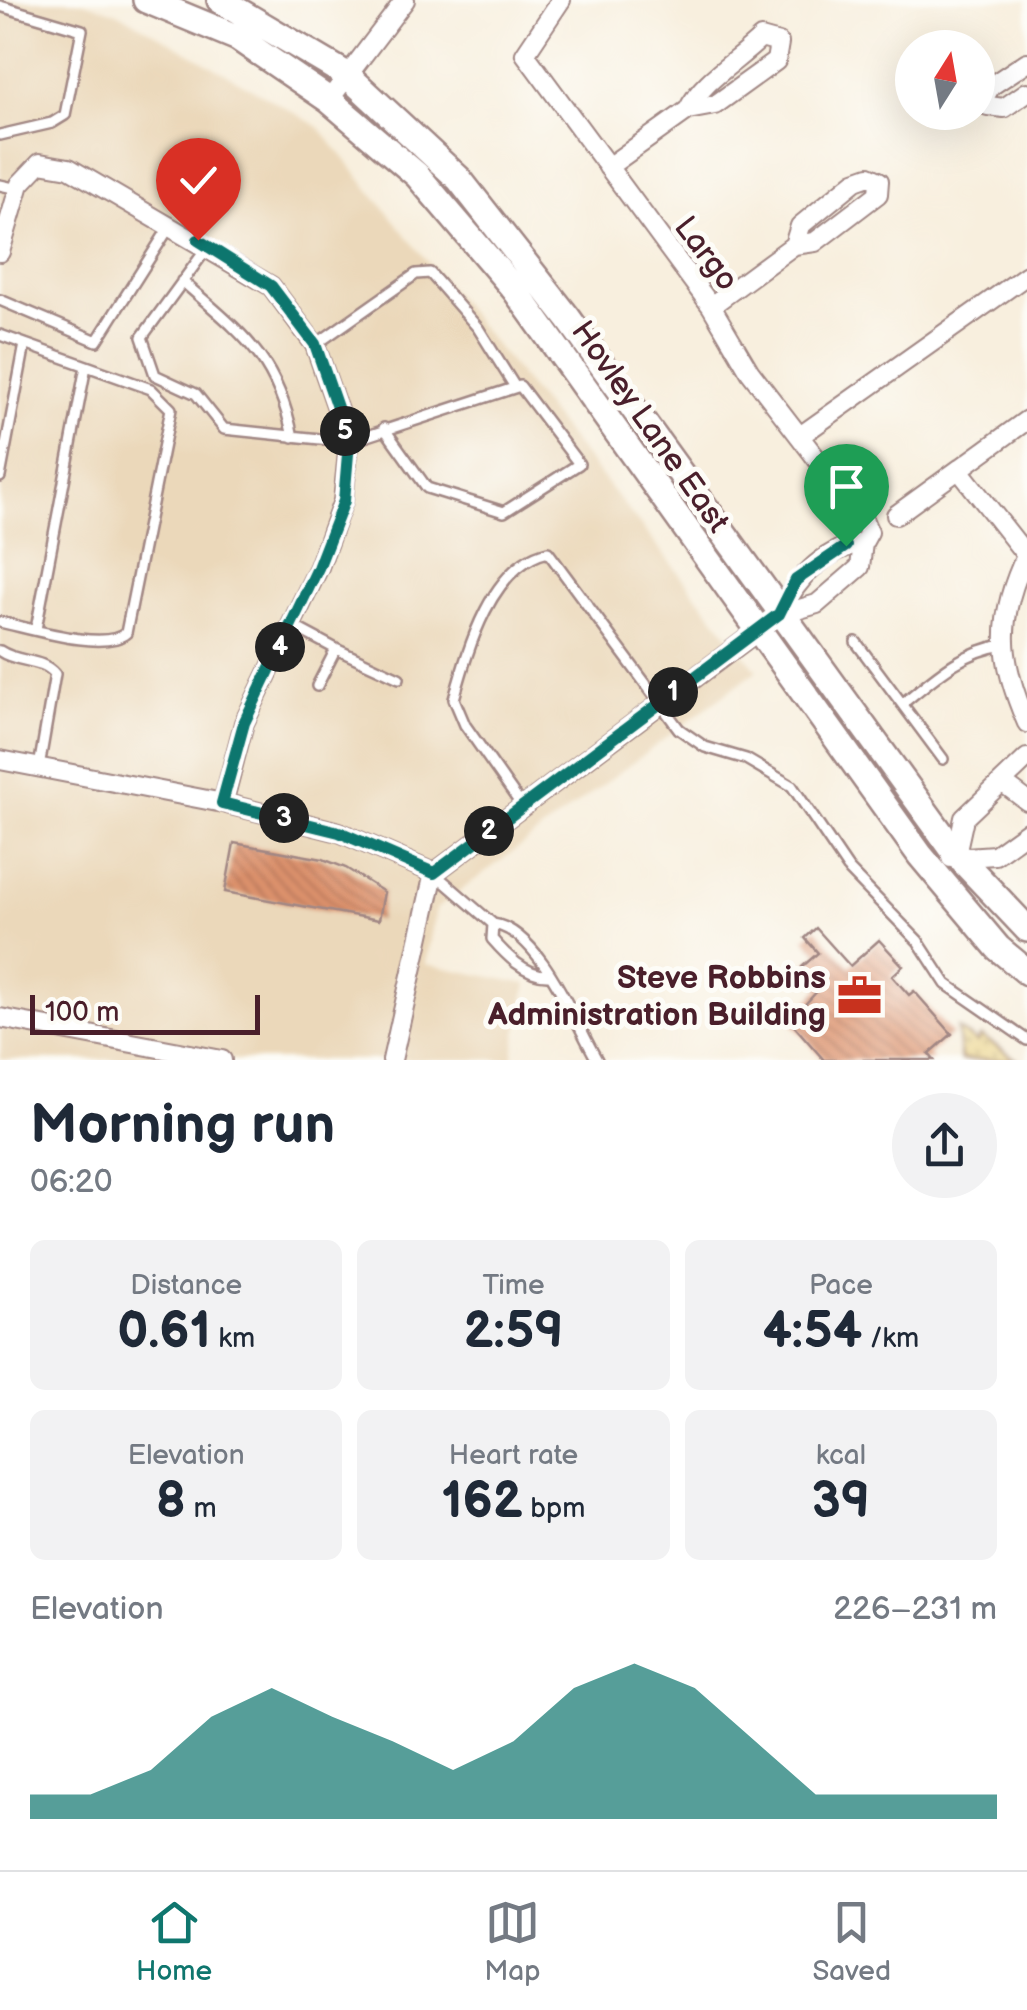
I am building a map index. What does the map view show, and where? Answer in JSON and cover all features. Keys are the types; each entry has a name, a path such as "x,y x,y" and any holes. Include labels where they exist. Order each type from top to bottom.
{"main road":[{"name":"Hovley Lane East","path":"146,0 238,38 328,100 416,175 516,290 853,767 998,948 1027,972"},
{"name":"Hovley Lane East","path":"220,0 348,75 459,180 500,228 956,854 1027,929"}],"street":[{"path":"328,100 405,0"},
{"name":"Largo","path":"561,0 526,54 711,306 750,372 863,518 869,532 863,543"},
{"path":"608,167 688,110 715,104 776,60 779,43 761,38 750,52 698,89 688,110"},
{"path":"1027,62 991,86 984,98 988,106 1004,108 1027,92"},
{"path":"0,252 9,187 40,163 68,168 271,286 315,344 349,442 344,501 244,723 222,803"},
{"path":"711,306 794,245 815,242 865,206 878,194 879,181 869,176 854,180 847,191 800,226 794,245"},
{"path":"800,436 1027,275"},
{"path":"896,515 1027,420"},
{"path":"958,470 1026,554 1006,610 1004,644 1008,680 1022,696 1027,723"},
{"path":"392,1060 434,873 757,628 779,614 817,604 860,566 863,543 846,546 796,580 779,614"},
{"path":"934,872 956,854 964,818 1027,758"},
{"path":"0,760 222,803 339,832 434,873"},
{"path":"1002,782 1027,800"},
{"path":"956,854 995,855 1027,832"},
{"path":"0,1018 136,1052 222,1060"}],"lane":[{"path":"0,6 82,30 66,114 52,123 0,135"},
{"path":"0,300 97,341 170,225"},
{"path":"207,248 142,337 154,374 196,394 224,430 349,442 384,428 520,386 579,464 504,512 427,488 384,428"},
{"path":"315,344 416,274 430,273 478,328 514,387"},
{"path":"182,282 270,364 284,394 293,437"},
{"path":"0,335 162,396 171,409 126,633 108,642 0,622"},
{"path":"0,477 24,344"},
{"path":"36,629 86,366"},
{"path":"522,806 466,725 454,699 465,661 505,576 534,556 548,552 680,729 705,747 746,759 792,786 849,870 918,941 946,984 1027,1040"},
{"path":"291,624 399,678"},
{"path":"856,642 943,759"},
{"path":"902,704 956,661 1004,644"},
{"path":"317,686 336,649"},
{"path":"0,651 11,658 46,665 56,674 39,767"},
{"path":"434,873 493,924 509,926 542,956 547,975 596,1060"},
{"path":"493,924 492,939 506,956 536,975 547,975"}],"shaded area":[{"path":"0,0 77,0 119,13 319,127 757,670 436,909 425,964 527,984 512,1060 0,1060"}],"sand":[{"path":"957,1029 977,1042 981,1036 1017,1060 961,1060"}],"building":[{"path":"234,843 323,859 346,868 384,892 379,920 225,892"},
{"name":"Steve Robbins Administration Building","path":"816,928 850,966 879,940 903,966 892,976 909,995 914,991 952,1034 929,1054 934,1060 824,1060 790,1021 820,988 802,967 818,953 805,938"}],"place":[{"name":"Steve Robbins Administration Building","path":"859,995"}],"route":[{"path":"198,240 271,286 315,344 349,442 344,501 318,568 244,723 222,803 339,832 434,873 779,614 796,580 846,546"}]}
